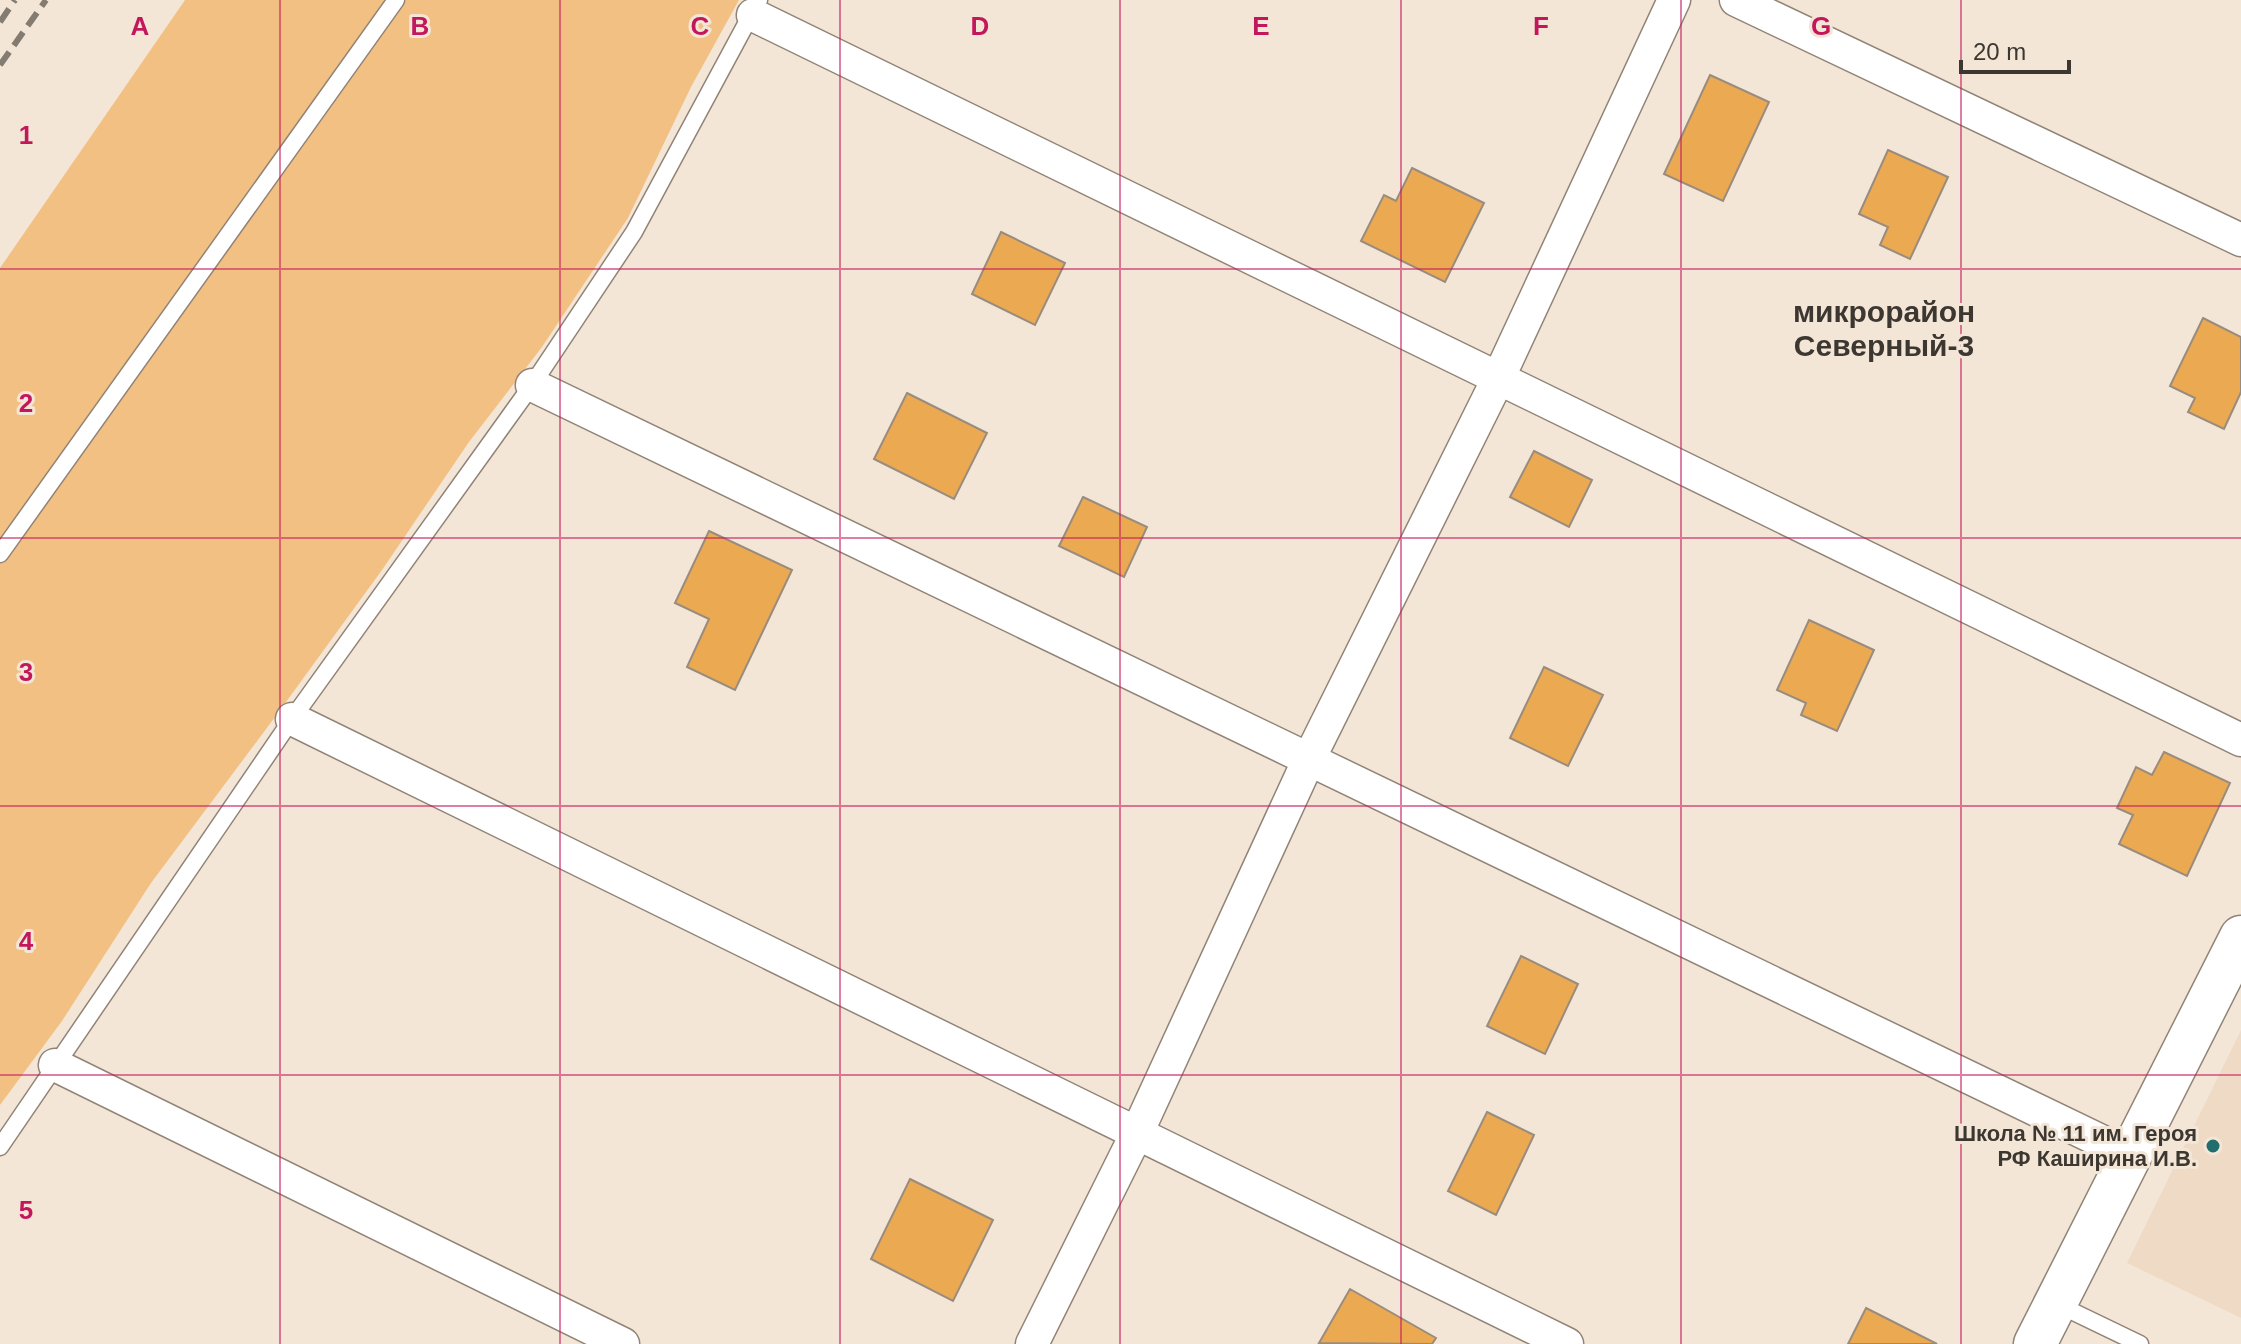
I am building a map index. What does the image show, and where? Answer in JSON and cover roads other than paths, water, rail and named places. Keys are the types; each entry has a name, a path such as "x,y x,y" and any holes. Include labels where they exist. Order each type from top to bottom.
{"street":[{"path":"1032,1344 1137,1133 1309,759 1498,379 1674,0"},
{"path":"1736,0 2241,240"},
{"path":"756,7 1498,379 2241,740"},
{"path":"532,385 2130,1155"},
{"path":"292,719 1567,1344"},
{"path":"2035,1344 2241,937"},
{"path":"55,1065 623,1344"}],"lane":[{"path":"0,554 396,0"},
{"path":"0,1147 292,719 532,385 634,232 756,7"},
{"path":"2056,1303 2140,1344"}],"railway":[{"path":"0,22 15,0"},
{"path":"0,65 46,0"}],"place":[{"name":"Школа № 11 им. Героя РФ Каширина И.В.","path":"2213,1146"}],"district":[{"name":"микрорайон Северный-3","path":"1884,328"}]}
